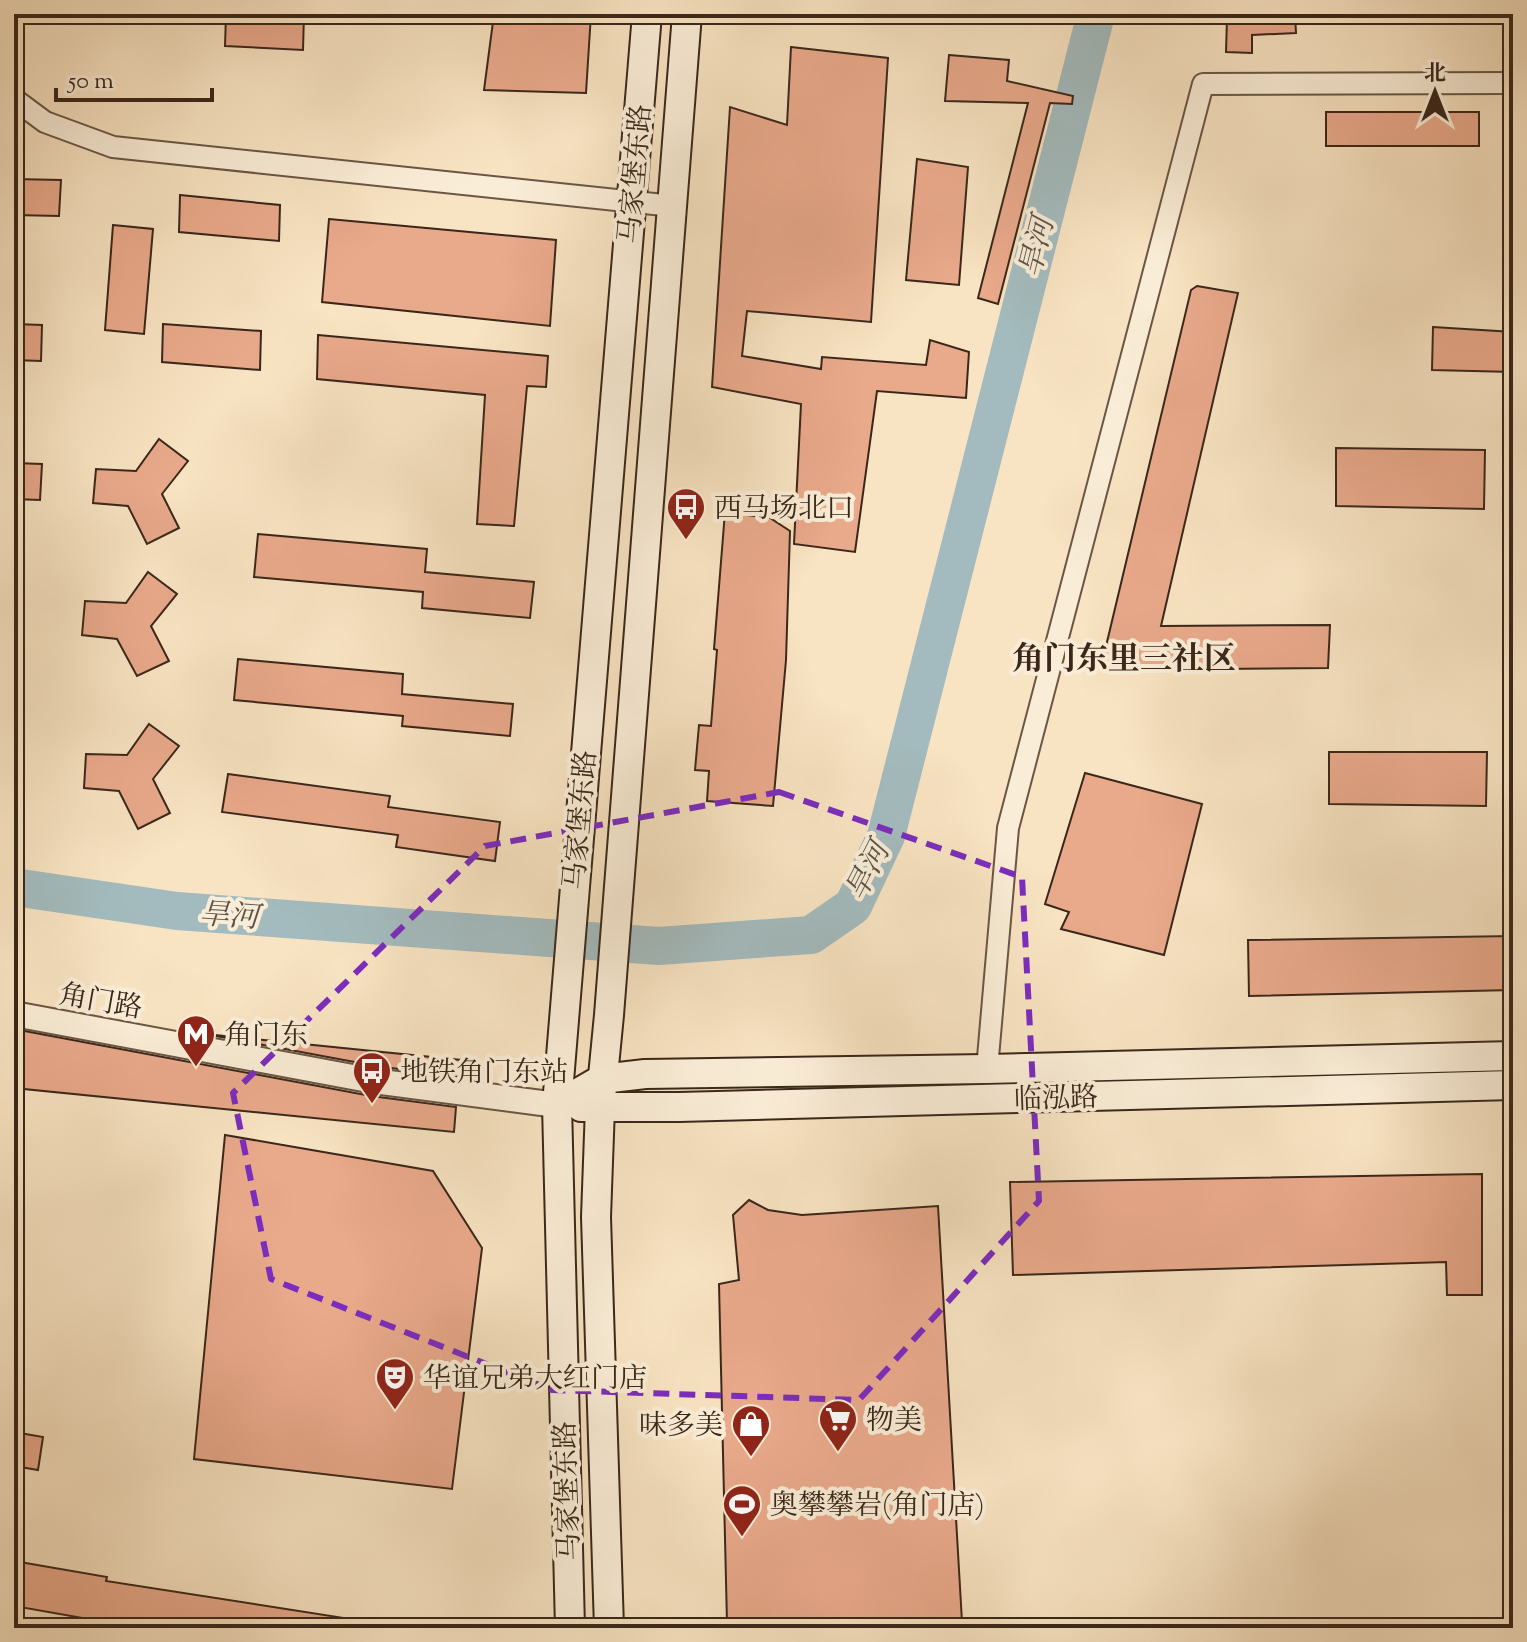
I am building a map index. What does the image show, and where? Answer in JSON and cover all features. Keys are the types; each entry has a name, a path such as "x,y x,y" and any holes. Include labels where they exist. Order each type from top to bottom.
{"main road":[{"name":"马家堡东路","path":"570,1628 557,1105 647,14"},
{"name":"马家堡东路","path":"609,1628 596,1217 600,1107 687,14"},
{"name":"临泓路","path":"602,1079 645,1074 1513,1056"},
{"path":"557,1105 602,1079"},
{"name":"临泓路","path":"557,1105 600,1107 1513,1085"}],"street":[{"path":"987,1069 1008,828 1203,84 1513,83"},
{"path":"14,99 45,122 113,147 673,206"},
{"name":"角门路","path":"14,1014 374,1081 557,1105"}],"highlighted area":[{"path":"779,792 1022,877 1039,1201 859,1400 552,1390 271,1279 233,1093 485,846"}],"building":[{"path":"226,14 304,14 303,50 225,46"},
{"path":"494,14 591,14 586,93 484,90"},
{"path":"1264,14 1295,14 1296,33 1252,35 1252,53 1226,52 1227,19 1265,20"},
{"path":"791,47 888,58 871,322 747,311 742,356 821,369 822,357 926,365 930,340 969,352 966,398 877,391 855,552 794,544 801,404 712,387 730,107 787,125"},
{"path":"949,55 1009,60 1007,81 1073,96 1072,104 1050,103 998,304 978,298 1028,103 945,101"},
{"path":"1326,112 1479,112 1479,146 1326,146"},
{"path":"917,159 968,167 959,285 906,280"},
{"path":"14,179 61,180 59,216 14,215"},
{"path":"180,195 280,205 279,241 179,232"},
{"path":"329,219 556,240 550,326 322,302"},
{"path":"113,225 153,229 144,334 105,330"},
{"path":"1197,286 1238,293 1161,626 1330,625 1328,668 1105,670 1107,642 1191,290"},
{"path":"14,324 42,325 41,361 14,360"},
{"path":"163,324 261,331 260,370 162,362"},
{"path":"1433,327 1513,332 1513,372 1432,370"},
{"path":"318,335 548,356 546,387 527,386 514,526 477,524 485,395 317,379"},
{"path":"159,439 188,461 162,494 179,528 147,544 128,506 93,503 96,469 136,471"},
{"path":"1336,448 1485,450 1484,509 1336,506"},
{"path":"14,463 42,464 40,500 14,499"},
{"path":"725,512 770,518 790,531 786,660 773,806 707,801 709,771 695,770 699,725 711,726"},
{"path":"258,534 427,549 425,572 534,582 530,618 422,608 423,592 254,577"},
{"path":"148,572 177,594 151,626 169,661 137,676 117,639 82,635 85,601 126,603"},
{"path":"238,659 403,674 402,694 513,704 510,736 402,726 403,716 234,700"},
{"path":"149,724 179,746 153,779 170,813 138,829 119,791 84,788 86,754 127,755"},
{"path":"1329,752 1487,752 1486,806 1329,804"},
{"path":"1085,773 1202,804 1164,955 1061,929 1069,912 1045,904"},
{"path":"228,774 390,796 388,807 500,822 495,861 396,847 398,835 222,812"},
{"path":"1513,936 1513,990 1249,996 1248,940"},
{"path":"14,1029 371,1096 456,1107 454,1132 14,1088"},
{"path":"205,1034 461,1060 459,1077 376,1066"},
{"path":"225,1135 433,1171 482,1248 452,1489 194,1459"},
{"path":"1482,1174 1482,1295 1447,1295 1446,1262 1013,1275 1010,1182"},
{"name":"物美","path":"749,1200 768,1210 802,1215 938,1206 962,1622 727,1623 719,1284 739,1280 733,1215"},
{"path":"14,1432 43,1437 38,1470 14,1466"},
{"path":"14,1561 107,1577 106,1581 344,1618 343,1628 127,1628 14,1606"}],"waterway":[{"name":"旱河","path":"14,887 177,911 659,946 811,935 853,906 886,836 1096,14"}],"place":[{"name":"西马场北口","path":"686,541"},
{"name":"角门东","path":"196,1068"},
{"name":"地铁角门东站","path":"372,1105"},
{"name":"华谊兄弟大红门店","path":"395,1411"},
{"name":"物美","path":"838,1453"},
{"name":"味多美","path":"751,1458"},
{"name":"奥攀攀岩(角门店)","path":"742,1538"}],"district":[{"name":"角门东里三社区","path":"1124,658"}]}
